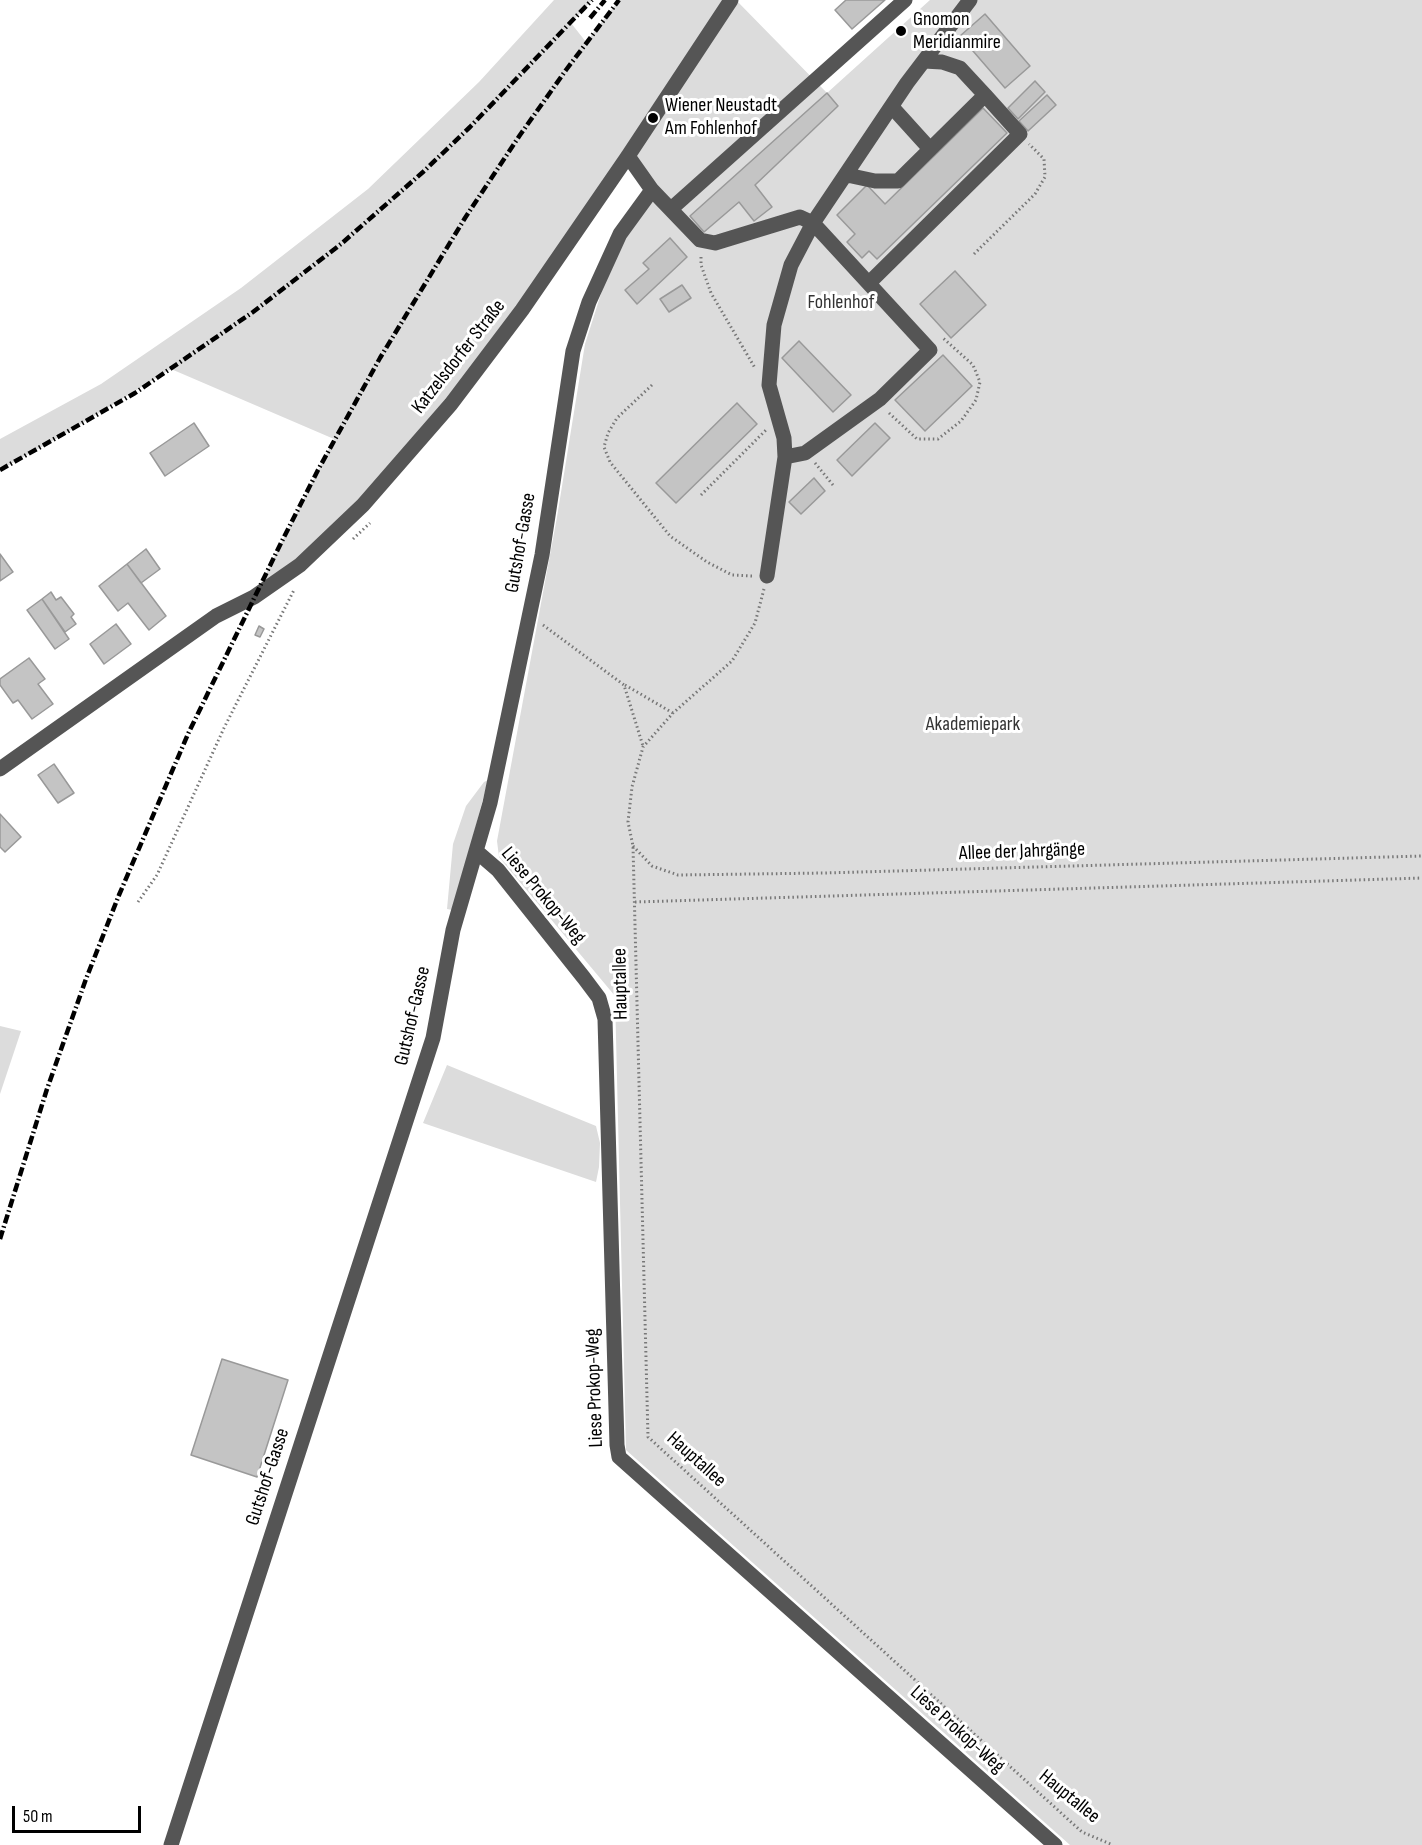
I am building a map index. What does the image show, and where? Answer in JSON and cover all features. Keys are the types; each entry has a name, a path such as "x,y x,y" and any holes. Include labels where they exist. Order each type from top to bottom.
{"street":[{"name":"Katzelsdorfer Straße","path":"0,769 216,616 254,597 300,565 363,505 451,404 522,310 628,156 731,0"},
{"path":"671,209 906,0"},
{"path":"767,576 785,458 784,438 769,385 774,325 791,265 813,223 924,61 970,0"},
{"path":"869,283 1020,134 960,68 942,62 924,61"},
{"path":"847,175 875,182 898,181 985,95"},
{"path":"892,107 930,150"},
{"path":"628,156 652,190 700,240 715,243 800,217 813,223 930,350 880,399 805,453 785,458"},
{"name":"Gutshof-Gasse","path":"171,1845 433,1038 453,930 490,803 542,555 573,351 589,302 620,234 652,190"},
{"name":"Liese Prokop-Weg","path":"476,850 498,870 584,978 599,998 605,1019 616,1445 619,1457 1055,1845"}],"path":[{"path":"974,254 1035,194 1045,177 1044,159 1020,134"},
{"path":"700,240 701,265 711,293 759,376 769,385"},
{"path":"880,399 891,417 917,439 938,439 961,421 976,400 980,382 973,365 942,338 930,350"},
{"path":"643,747 673,714 732,661 755,623 767,576 732,575 707,562 670,536 610,462 604,447 608,433 617,418 652,385"},
{"path":"700,495 778,418"},
{"path":"805,453 833,485"},
{"path":"138,902 157,875 224,728 296,587"},
{"path":"537,621 624,685 673,714"},
{"path":"624,685 643,747"},
{"name":"Hauptallee","path":"643,747 632,786 628,822 633,846 648,1437 1082,1832 1113,1845"},
{"name":"Allee der Jahrgänge","path":"633,846 652,866 678,875 825,873 1422,855"},
{"path":"634,902 1422,878"}],"green space":[{"name":"Akademiepark","path":"554,0 592,0 571,23 586,42 619,0 736,0 827,93 930,0 1422,0 1422,1845 1070,1845 626,1450 615,996 499,857 497,841 557,517 585,344 620,234 651,190 628,157 522,310 363,505 254,597 334,439 171,369 63,435 0,470 0,439 101,384 241,288 368,189 479,82"},
{"path":"488,780 452,910 447,909 453,844 466,806"},
{"path":"0,1026 21,1031 0,1094"},
{"path":"447,1065 596,1126 600,1143 596,1182 423,1123"}],"building":[{"path":"846,0 885,0 852,29 835,10"},
{"path":"985,14 1030,66 1005,88 960,36"},
{"path":"1035,81 1045,92 1018,119 1008,108"},
{"path":"827,93 838,106 755,185 772,207 754,221 739,202 704,232 690,216"},
{"path":"1047,95 1056,105 1028,131 1019,121"},
{"path":"983,108 1007,133 877,259 869,251 862,258 847,242 855,234 837,215 867,185 885,204"},
{"path":"670,238 687,257 637,304 625,290 649,269 643,263"},
{"path":"955,271 986,305 951,338 920,304"},
{"path":"682,285 691,298 669,312 660,299"},
{"path":"799,341 851,395 833,412 782,358"},
{"path":"943,355 972,386 925,431 895,400"},
{"path":"737,403 757,424 676,503 656,483"},
{"path":"194,423 209,446 165,476 150,453"},
{"path":"875,423 890,438 852,476 837,460"},
{"path":"814,478 825,491 801,514 789,502"},
{"path":"146,549 160,569 141,583 127,564"},
{"path":"0,554 13,572 0,581"},
{"path":"127,564 166,616 149,630 128,603 118,611 99,586"},
{"path":"51,592 56,600 61,597 74,614 71,617 76,624 65,632 42,599"},
{"path":"42,599 69,639 55,649 27,610"},
{"path":"116,624 131,644 104,664 90,644"},
{"path":"259,626 264,629 260,637 255,635"},
{"path":"29,658 45,679 38,684 53,704 32,719 18,700 13,703 0,685 0,679"},
{"path":"54,764 74,793 58,803 38,775"},
{"path":"0,814 21,837 5,852 0,847"},
{"path":"222,1359 288,1380 257,1477 191,1455"}],"railway":[{"path":"0,470 135,393 253,312 341,244 470,127 592,0"},
{"path":"590,18 605,0"},
{"path":"0,1239 47,1089 119,895 188,734 281,543 318,470 380,358 465,218 520,135 619,0"}],"place":[{"name":"Gnomon Meridianmire","path":"901,31"},
{"name":"Wiener Neustadt Am Fohlenhof","path":"653,118"}],"park label":[{"name":"Fohlenhof","path":"841,303"}]}
